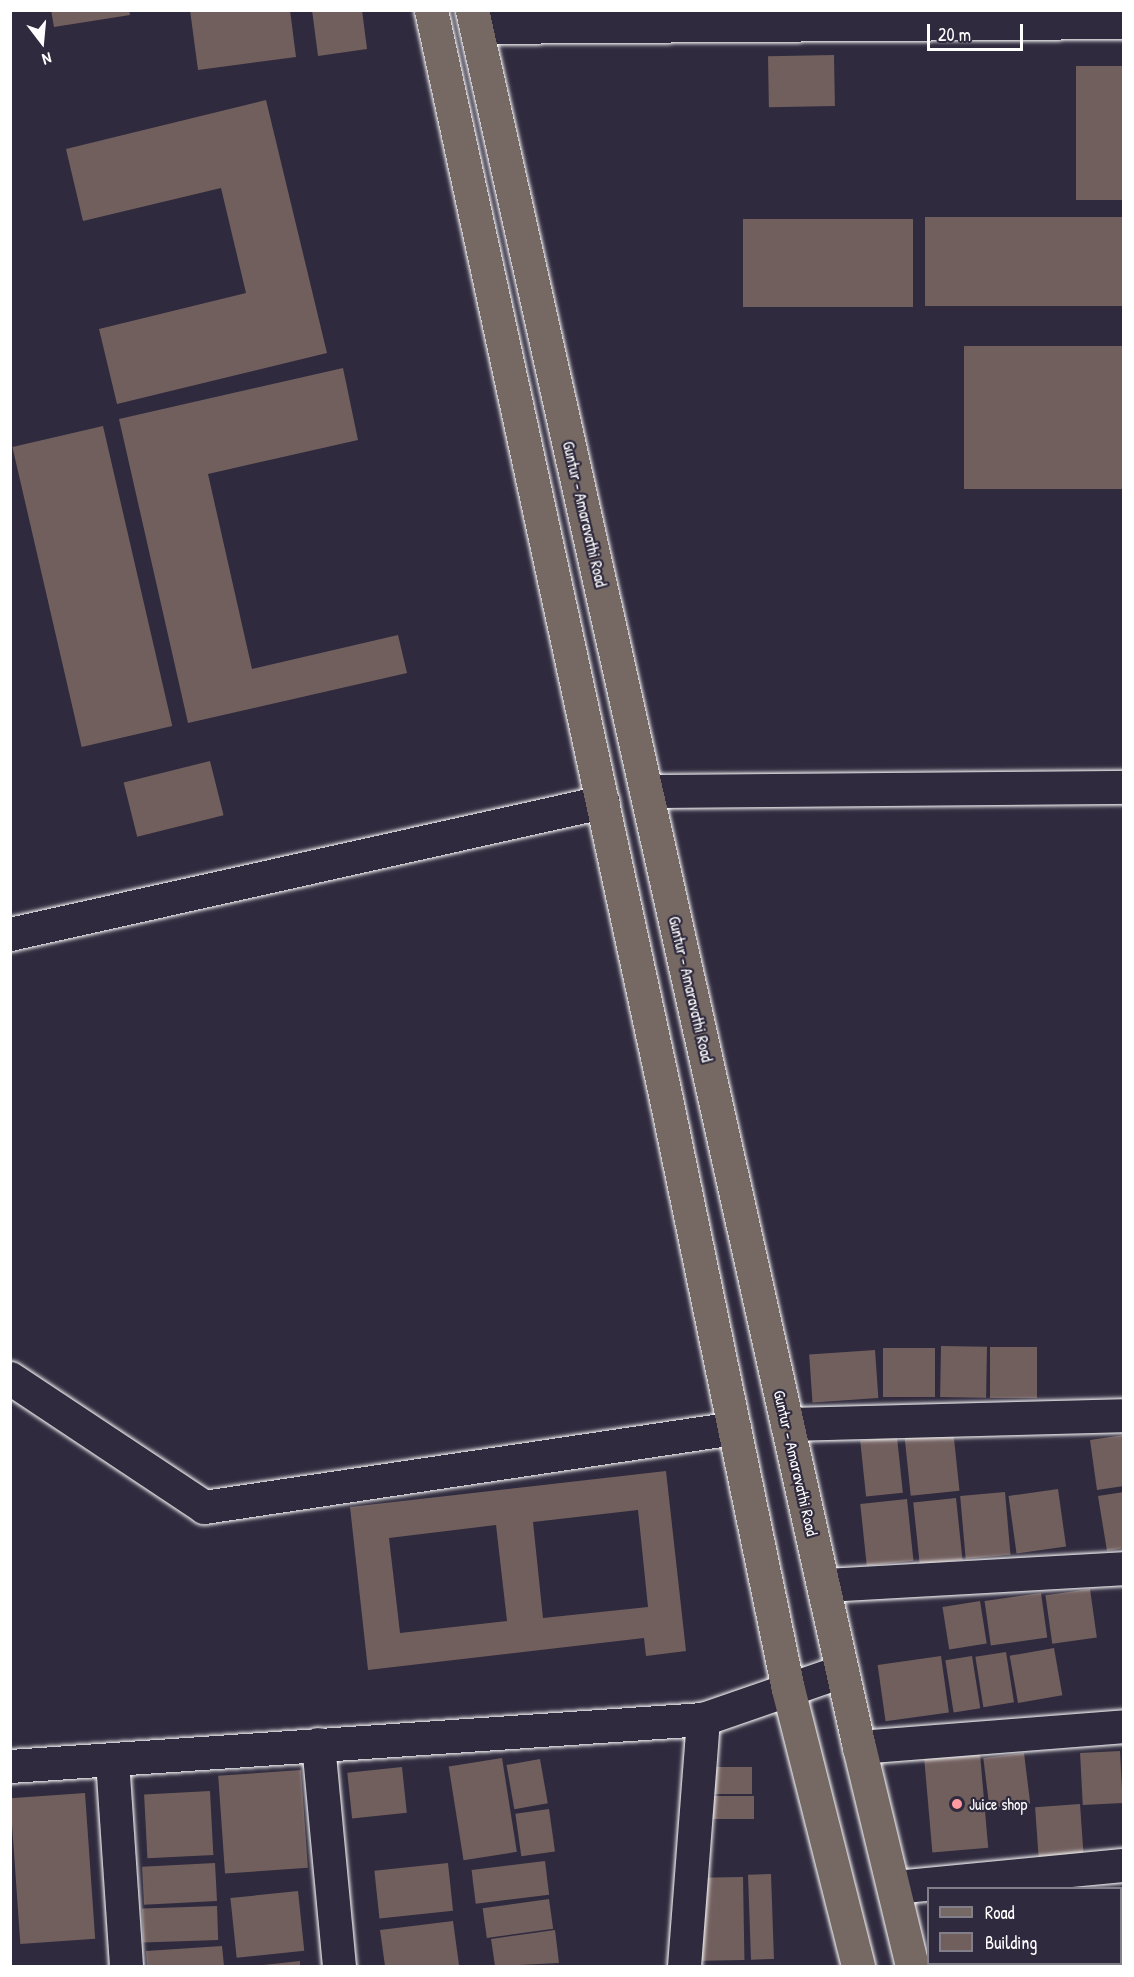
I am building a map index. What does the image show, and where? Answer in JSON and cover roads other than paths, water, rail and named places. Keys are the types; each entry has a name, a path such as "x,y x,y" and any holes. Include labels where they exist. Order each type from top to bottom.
{"main road":[{"path":"431,10 602,802 788,1689 858,1966"},
{"name":"Guntur - Amaravathi Road","path":"474,19 859,1747 912,1966"},
{"path":"455,127 497,121"}],"street":[{"path":"474,19 1124,22"},
{"path":"647,791 1124,787"},
{"path":"10,934 602,802"},
{"path":"10,1378 204,1507 734,1428"},
{"path":"787,1424 1124,1415"},
{"path":"824,1585 1124,1568"},
{"path":"10,1766 703,1719 842,1671"},
{"path":"684,1966 703,1719"},
{"path":"859,1747 1124,1725"},
{"path":"318,1744 339,1966"},
{"path":"112,1760 126,1966"},
{"path":"894,1887 1124,1865"}],"place":[{"name":"Juice shop","path":"957,1804"}]}
